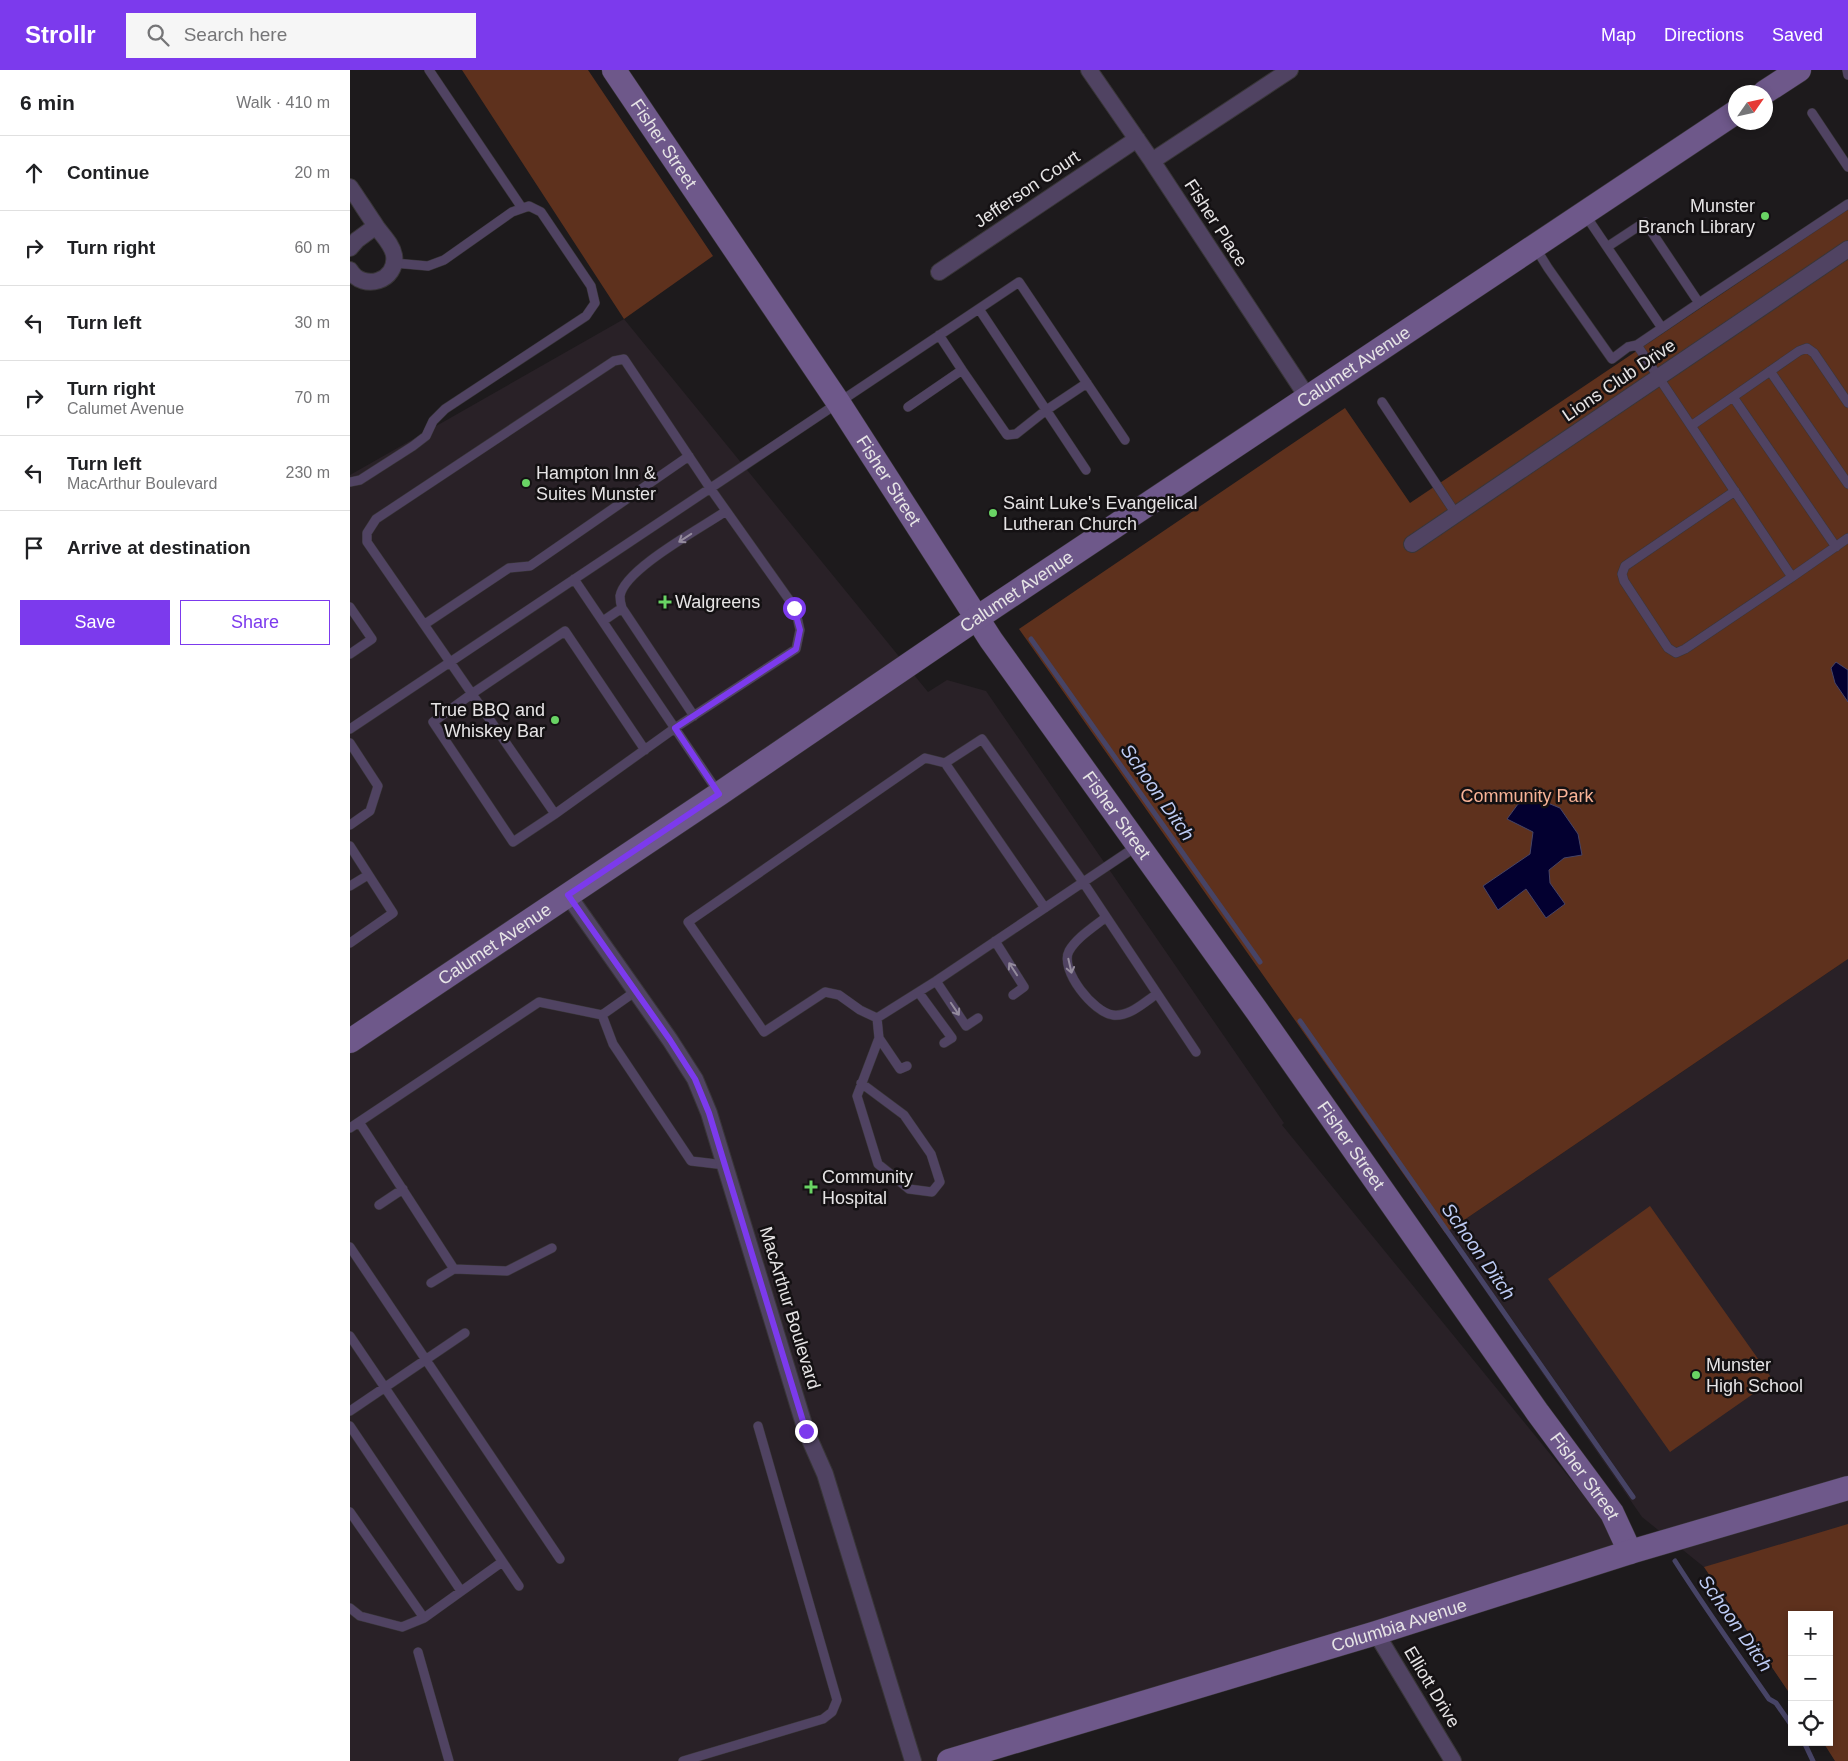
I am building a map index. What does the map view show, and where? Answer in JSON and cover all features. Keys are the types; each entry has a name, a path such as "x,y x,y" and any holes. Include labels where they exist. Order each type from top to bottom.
{"street":[{"name":"Fisher Street","path":"614,70 838,402 977,618 1137,845 1263,1019 1538,1413 1612,1513 1630,1552"},
{"name":"Fisher Place","path":"1089,70 1152,161 1308,398"},
{"path":"1152,161 1290,70"},
{"path":"1773,87 1799,70"},
{"name":"Calumet Avenue","path":"350,1041 719,794 977,618 1728,117"},
{"name":"Jefferson Court","path":"939,272 1137,139"},
{"path":"350,187 393,251 394,263 388,276 376,282 363,282 350,270"},
{"path":"350,248 357,240 376,226"},
{"name":"Lions Club Drive","path":"1412,544 1848,249"},
{"name":"MacArthur Boulevard","path":"568,895 695,1079 709,1113 806,1431 825,1474 913,1761"},
{"name":"Columbia Avenue","path":"949,1761 1376,1633 1630,1552 1848,1488"},
{"name":"Elliott Drive","path":"1376,1633 1453,1761"}],"lane":[{"path":"429,70 522,208"},
{"path":"1847,70 1848,75"},
{"path":"1812,114 1848,167"},
{"path":"1535,247 1612,359 1628,347 1637,345 1848,204"},
{"path":"350,482 360,480 414,446 426,436 432,421 445,409 586,316 595,303 591,286 541,212 529,206 512,212 444,260 428,266 394,263"},
{"path":"1584,214 1662,328"},
{"path":"1607,247 1645,222 1699,303"},
{"path":"350,729 1020,282 1126,440"},
{"path":"979,309 1086,470"},
{"path":"939,335 1007,435 1016,434 1087,383"},
{"path":"1637,345 1792,577"},
{"path":"1691,426 1799,351 1807,348 1814,353 1848,404"},
{"path":"555,814 472,693 451,662 367,542 367,533 376,518 614,361 624,359 710,488 794,608 800,630 796,649 675,728 645,750 555,814 513,842 433,722 472,693 565,631 645,750"},
{"path":"908,407 962,370"},
{"path":"1770,371 1848,484"},
{"path":"1732,397 1836,547"},
{"path":"1382,402 1456,514"},
{"path":"424,624 509,568 530,566 689,456"},
{"path":"1735,491 1625,566 1622,574 1624,582 1668,648 1676,653 1686,649 1848,538"},
{"path":"694,716 622,608 620,596 630,577 644,565 726,511"},
{"path":"574,579 719,794"},
{"path":"350,607 372,639 350,654"},
{"path":"603,621 622,608"},
{"path":"945,763 982,739 1083,882 1196,1052"},
{"path":"350,743 378,786 370,811 350,824"},
{"path":"877,1018 860,1010 839,995 825,992 764,1032 688,922 925,758 945,763 1045,908"},
{"path":"877,1018 919,993 1137,845"},
{"path":"350,846 393,913 350,942"},
{"path":"350,886 368,875"},
{"path":"1106,917 1075,943 1068,953 1068,964 1075,983 1096,1008 1112,1015 1128,1014 1157,994"},
{"path":"995,941 1024,986 1013,995"},
{"path":"936,981 966,1026 978,1018"},
{"path":"350,1128 539,1002 602,1015 636,991"},
{"path":"919,993 952,1038 944,1043"},
{"path":"602,1015 613,1044 690,1161 725,1165"},
{"path":"862,1083 904,1115 931,1154 940,1182 932,1192 909,1189 878,1164 857,1096 879,1038 877,1018"},
{"path":"879,1038 900,1069 907,1066"},
{"path":"359,1122 454,1269"},
{"path":"378,1205 403,1189"},
{"path":"350,1247 560,1559"},
{"path":"431,1283 454,1269 508,1271 552,1248"},
{"path":"350,1411 465,1333"},
{"path":"350,1336 519,1586"},
{"path":"350,1426 461,1591"},
{"path":"683,1761 823,1719 832,1712 837,1700 758,1426"},
{"path":"350,1512 424,1618"},
{"path":"350,1608 360,1616 402,1627 424,1618 502,1562"},
{"path":"418,1652 450,1761"}],"shaded area":[{"name":"Community Hospital","path":"624,319 928,692 947,680 986,691 1284,1123 1282,1125 1630,1552 940,1761 350,1761 350,475"},
{"path":"1836,662 1848,670 1848,702 1835,683 1831,668"},
{"path":"1538,799 1560,808 1578,834 1582,855 1564,858 1549,870 1550,883 1565,904 1546,918 1526,889 1498,910 1483,886 1530,854 1533,832 1507,819 1518,804"},
{"name":"Munster High School","path":"1848,959 1848,1761 1835,1761 1826,1746 1833,1746 1833,1611 1788,1611 1788,1691 1704,1567 1642,1517 1445,1233"}],"green space":[{"path":"462,70 588,70 713,256 624,319"},
{"name":"Community Park","path":"1848,209 1848,959 1445,1233 1019,629 1345,408 1410,503"},
{"path":"1650,1206 1773,1380 1670,1452 1548,1279"},
{"path":"1848,1524 1848,1761 1835,1761 1826,1746 1833,1746 1833,1611 1788,1611 1788,1691 1704,1567"}],"waterway":[{"name":"Schoon Ditch","path":"1031,639 1260,962"},
{"name":"Schoon Ditch","path":"1300,1021 1633,1497"},
{"name":"Schoon Ditch","path":"1675,1561 1769,1699 1776,1703 1788,1720"},
{"name":"Schoon Ditch","path":"1806,1746 1813,1761"}],"place":[{"name":"Munster Branch Library","path":"1765,216"},
{"name":"Hampton Inn & Suites Munster","path":"526,483"},
{"name":"Saint Luke's Evangelical Lutheran Church","path":"993,513"},
{"name":"Walgreens","path":"665,602"},
{"name":"True BBQ and Whiskey Bar","path":"555,720"},
{"name":"Community Hospital","path":"811,1187"},
{"name":"Munster High School","path":"1696,1375"}],"route":[{"path":"794,608 800,630 796,649 675,728 719,794 568,895 670,1040 695,1079 709,1113 806,1431"}]}
